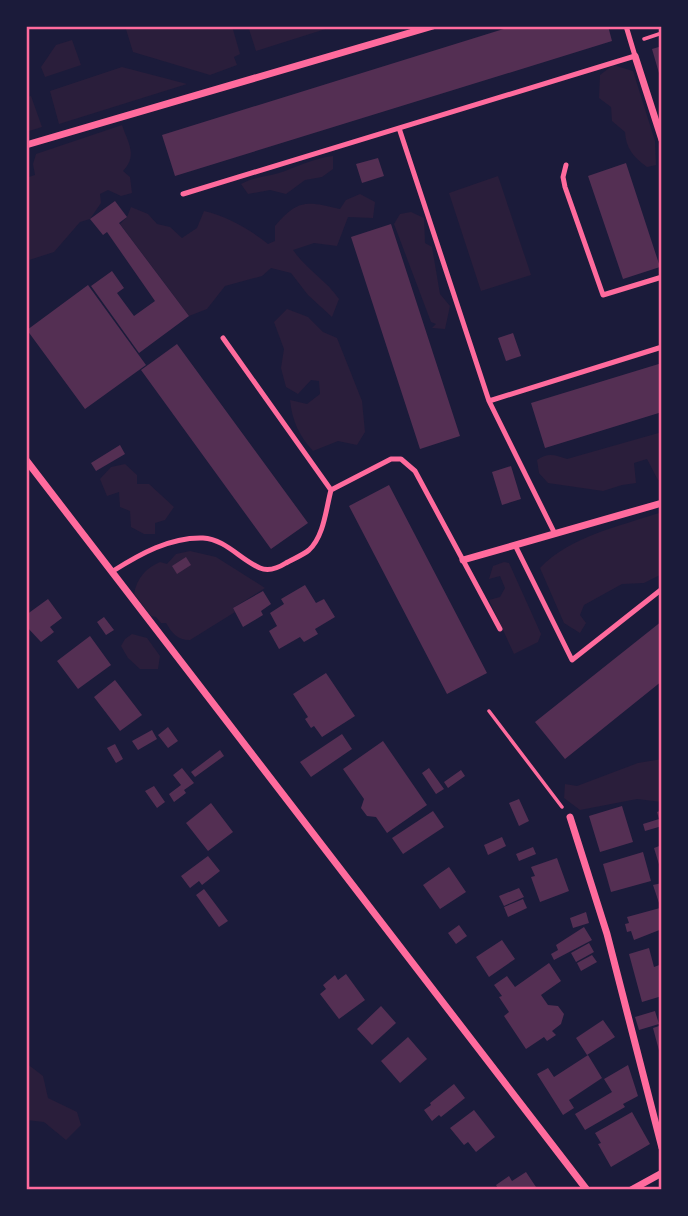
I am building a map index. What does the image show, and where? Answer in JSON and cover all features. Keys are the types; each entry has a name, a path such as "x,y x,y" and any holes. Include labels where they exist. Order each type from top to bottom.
{"street":[{"path":"26,145 433,26"},
{"path":"635,56 662,140"},
{"path":"26,460 587,1190"},
{"path":"463,560 662,503"},
{"path":"570,817 607,934 662,1148"},
{"path":"631,1190 662,1174"}],"lane":[{"path":"183,194 635,56 626,26"},
{"path":"399,128 489,401 555,534"},
{"path":"566,165 563,177 565,187 603,295 662,277"},
{"path":"223,338 331,490"},
{"path":"489,401 662,347"},
{"path":"113,571 142,552 202,538 224,545 260,568 278,568 308,551 318,539 331,490 391,459 401,459 415,471 500,629"},
{"path":"515,545 572,660 662,589"}],"path":[{"path":"631,43 662,33"},
{"path":"488,711 570,817"}],"shaded area":[{"path":"125,26 232,26 240,54 234,57 237,65 210,75 133,52"},
{"path":"248,26 335,26 256,51"},
{"path":"72,40 81,65 45,77 41,67 56,45"},
{"path":"613,65 633,71 655,141 656,165 647,167 634,156 625,132 612,121 611,107 599,98 600,75"},
{"path":"122,67 187,84 59,124 50,91"},
{"path":"31,96 42,127 26,132 26,97"},
{"path":"122,125 131,154 123,171 130,177 132,193 121,196 108,190 100,194 101,203 90,219 80,222 54,252 26,261 26,178 35,175 33,164 36,154"},
{"path":"333,156 333,169 322,177 305,180 286,194 270,190 248,194 241,184 255,178"},
{"path":"498,176 531,275 481,291 449,193"},
{"path":"360,194 375,202 373,218 348,217 337,246 314,243 293,250 339,299 332,317 308,295 291,273 271,268 262,276 225,286 207,309 189,316 120,224 131,207 148,214 157,224 170,227 182,238 197,228 204,211 238,224 268,244 275,241 275,226 297,207 303,204 319,204 340,209 346,200"},
{"path":"411,212 424,218 425,243 432,247 440,294 450,306 445,329 432,328 436,324 431,322 394,224 400,214"},
{"path":"287,309 308,317 323,332 337,338 362,401 365,432 357,445 338,441 313,451 300,434 290,400 307,404 320,394 319,381 311,380 298,394 286,387 281,368 284,349 274,322"},
{"path":"662,432 662,481 658,480 647,459 634,463 636,483 603,491 548,483 539,473 537,460 548,455 567,459"},
{"path":"125,464 137,475 137,484 149,484 174,507 165,520 155,523 155,534 144,534 131,527 130,511 120,507 119,492 107,496 100,479 111,467"},
{"path":"662,512 662,574 644,583 622,584 584,605 580,615 586,623 580,633 564,623 540,568 552,557 581,540"},
{"path":"190,551 216,557 265,588 233,608 235,612 190,640 185,640 173,633 166,623 161,623 151,616 134,594 140,578 150,567 160,562 167,564 176,554"},
{"path":"509,563 541,634 538,642 514,654 489,600 500,597 505,588 500,576 489,579 493,566"},
{"path":"132,634 147,638 160,656 158,669 140,669 128,658 121,646"},
{"path":"662,759 662,802 637,799 580,810 564,798 565,784 577,786 638,763"},
{"path":"26,1063 43,1076 48,1098 77,1112 81,1125 66,1140 44,1122 26,1120"}],"building":[{"path":"513,26 608,26 612,41 175,176 162,135"},
{"path":"662,46 662,80 661,80 652,49"},
{"path":"378,158 384,176 362,183 356,164"},
{"path":"626,163 660,267 623,279 588,176"},
{"path":"115,201 127,217 119,223 189,316 139,353 91,286 112,271 124,288 117,293 134,316 155,301 107,232 103,235 90,219"},
{"path":"391,224 460,436 420,449 351,237"},
{"path":"88,285 146,365 85,409 27,330"},
{"path":"513,333 521,356 506,361 498,338"},
{"path":"177,344 308,523 271,549 141,370"},
{"path":"662,363 662,412 545,448 531,403"},
{"path":"120,445 125,454 96,471 91,463"},
{"path":"511,466 521,499 502,505 492,472"},
{"path":"389,485 487,673 447,694 349,506"},
{"path":"186,557 191,565 177,574 172,566"},
{"path":"305,585 316,603 324,599 335,617 315,629 318,634 304,642 300,637 279,649 269,631 277,626 270,613 284,604 281,599"},
{"path":"263,591 271,604 261,611 263,615 243,627 233,608"},
{"path":"48,599 62,618 50,627 54,632 41,642 26,626 26,615"},
{"path":"104,617 114,630 106,635 97,622"},
{"path":"662,621 662,681 565,759 535,722"},
{"path":"90,636 111,665 78,689 57,661"},
{"path":"326,673 355,716 322,737 314,726 311,728 305,719 308,717 293,694"},
{"path":"115,680 142,715 120,731 94,697"},
{"path":"168,727 178,741 168,748 158,735"},
{"path":"152,730 157,739 138,750 132,741"},
{"path":"342,734 352,749 311,777 300,762"},
{"path":"383,741 427,805 387,833 376,817 367,816 361,808 364,799 343,769"},
{"path":"115,744 123,759 116,763 107,748"},
{"path":"220,750 224,756 195,777 191,772"},
{"path":"182,768 194,783 174,802 169,794 181,785 173,775"},
{"path":"429,768 444,789 436,794 422,773"},
{"path":"461,770 465,776 448,788 444,782"},
{"path":"154,786 165,802 157,808 145,791"},
{"path":"519,799 529,821 519,826 509,803"},
{"path":"211,803 233,832 208,851 186,823"},
{"path":"622,806 633,842 600,852 589,816"},
{"path":"662,810 662,826 645,831 643,824 659,819 657,812"},
{"path":"433,811 444,827 403,854 392,838"},
{"path":"502,837 506,846 488,855 484,845"},
{"path":"662,845 662,871 661,871 654,848"},
{"path":"533,847 536,854 519,861 516,854"},
{"path":"643,852 651,881 611,892 603,864"},
{"path":"208,856 220,871 202,885 199,881 190,888 181,876"},
{"path":"557,858 569,891 540,902 531,877 535,876 531,867"},
{"path":"449,867 466,892 440,909 423,885"},
{"path":"662,883 662,902 659,903 653,885"},
{"path":"519,888 524,897 504,906 499,896"},
{"path":"204,889 228,921 219,927 196,895"},
{"path":"523,899 527,908 508,917 504,907"},
{"path":"660,908 662,929 634,940 631,931 627,932 627,917"},
{"path":"586,912 589,923 573,928 570,918"},
{"path":"459,925 467,936 456,944 448,933"},
{"path":"584,927 592,940 554,960 551,954 558,950 556,945"},
{"path":"502,940 515,959 489,977 476,957"},
{"path":"589,943 594,952 576,962 571,953"},
{"path":"649,948 654,967 662,964 662,996 642,1002 629,954"},
{"path":"592,955 597,962 581,971 577,963"},
{"path":"549,963 561,981 541,995 548,1005 558,1006 564,1014 561,1024 552,1031 556,1035 547,1041 544,1037 526,1049 504,1016 509,1012 494,985 507,976 515,987"},
{"path":"346,974 365,1000 339,1019 320,994 326,989 323,985 335,975 338,980"},
{"path":"381,1006 396,1023 372,1045 357,1029"},
{"path":"655,1011 659,1024 639,1030 635,1017"},
{"path":"603,1020 615,1037 587,1055 576,1038"},
{"path":"662,1025 662,1058 661,1058 653,1028"},
{"path":"408,1037 427,1059 400,1083 381,1061"},
{"path":"588,1055 602,1078 569,1100 574,1108 563,1115 537,1074 548,1068 554,1077"},
{"path":"628,1065 638,1096 623,1104 625,1107 585,1130 575,1114 612,1092 604,1079"},
{"path":"454,1084 465,1098 432,1121 424,1110"},
{"path":"474,1110 495,1137 476,1152 468,1142 464,1145 450,1128"},
{"path":"632,1112 650,1144 611,1167 595,1133"},
{"path":"526,1172 538,1190 499,1190 496,1185 509,1176 512,1181"}]}
